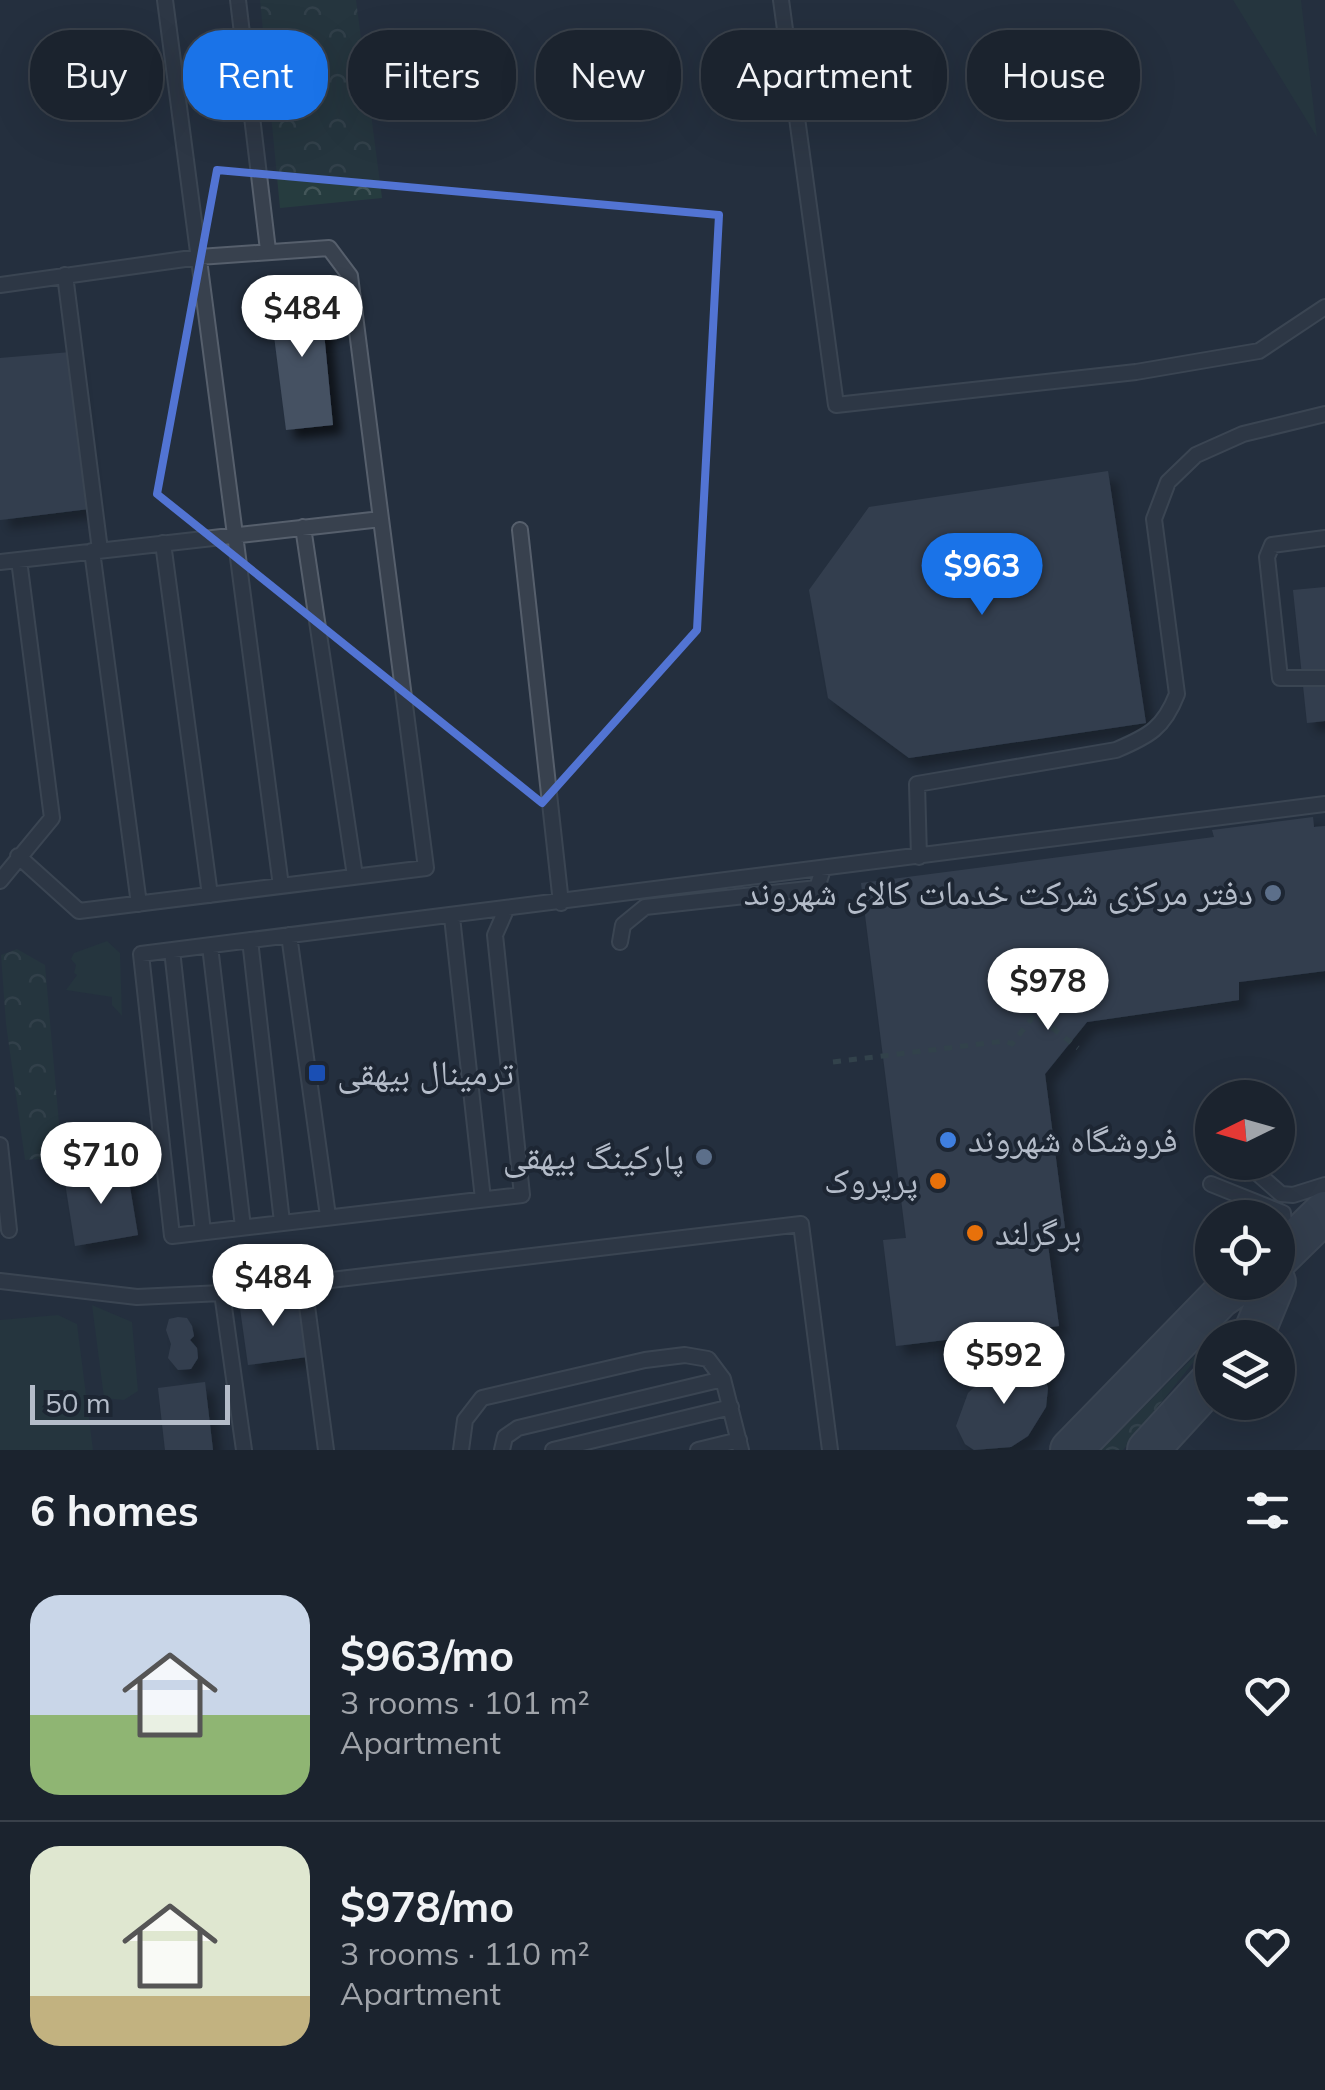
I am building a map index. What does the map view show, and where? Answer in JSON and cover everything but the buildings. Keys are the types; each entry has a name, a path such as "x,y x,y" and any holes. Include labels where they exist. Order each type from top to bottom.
{"main road":[{"path":"1295,1248 1325,1212"},
{"path":"1071,1450 1217,1300"},
{"path":"1148,1450 1195,1399"}],"lane":[{"path":"164,0 281,886"},
{"path":"238,0 268,250"},
{"path":"781,0 836,405 1136,372 1259,351 1325,307"},
{"path":"0,286 199,257 329,248 350,276 426,868 79,911 18,856 0,858"},
{"path":"65,275 139,904"},
{"path":"919,856 917,784 1116,750 1144,738 1168,718 1177,694 1154,518 1168,482 1196,456 1242,434 1325,414"},
{"path":"0,562 381,519"},
{"path":"303,528 355,876"},
{"path":"520,530 561,903"},
{"path":"1325,538 1272,545 1267,557 1280,678 1325,678"},
{"path":"163,543 210,894"},
{"path":"0,881 52,818 19,560"},
{"path":"506,910 495,935 522,1195 172,1236 141,954 1325,804"},
{"path":"620,942 624,924 645,908 817,888 824,869"},
{"path":"452,917 483,1199"},
{"path":"290,935 328,1216"},
{"path":"250,940 282,1222"},
{"path":"210,946 243,1227"},
{"path":"172,950 203,1232"},
{"path":"0,1145 9,1230"},
{"path":"1265,1180 1280,1194 1293,1195 1325,1185"},
{"path":"1211,1184 1251,1200"},
{"path":"0,1281 137,1297 222,1293 802,1224 830,1450"},
{"path":"304,1283 326,1450"},
{"path":"222,1293 244,1450"},
{"path":"461,1450 465,1420 482,1398 685,1354 708,1359 723,1379 740,1445 698,1450"},
{"path":"502,1450 505,1437 518,1428 723,1379"},
{"path":"552,1450 731,1406"}],"path":[{"path":"833,1062 1004,1041 1012,1044 1056,986 1090,981 1089,971"},
{"path":"1027,1008 1078,1048"}],"highlighted area":[{"path":"217,170 719,215 697,630 542,803 157,494"}],"green space":[{"path":"260,0 356,0 360,30 348,30 348,120 372,120 382,198 280,208 272,120 328,120 328,30 263,30"},
{"path":"1233,0 1301,0 1317,137"},
{"path":"107,941 120,953 122,1016 112,1005 112,997 66,990 77,975 71,959 74,953"},
{"path":"17,949 45,965 62,1157 25,1160 6,1024 1,955"},
{"path":"92,1305 132,1322 138,1391 124,1400 104,1398"},
{"path":"58,1315 77,1324 93,1450 0,1450 0,1320"},
{"path":"1195,1356 1123,1450 1101,1450"}],"place":[{"name":"دفتر مرکزی شرکت خدمات کالای شهروند","path":"1273,893"},
{"name":"ترمینال بیهقی","path":"317,1073"},
{"name":"فروشگاه شهروند","path":"948,1140"},
{"name":"پارکینگ بیهقی","path":"704,1157"},
{"name":"پرپروک","path":"938,1181"},
{"name":"برگرلند","path":"975,1233"}]}
